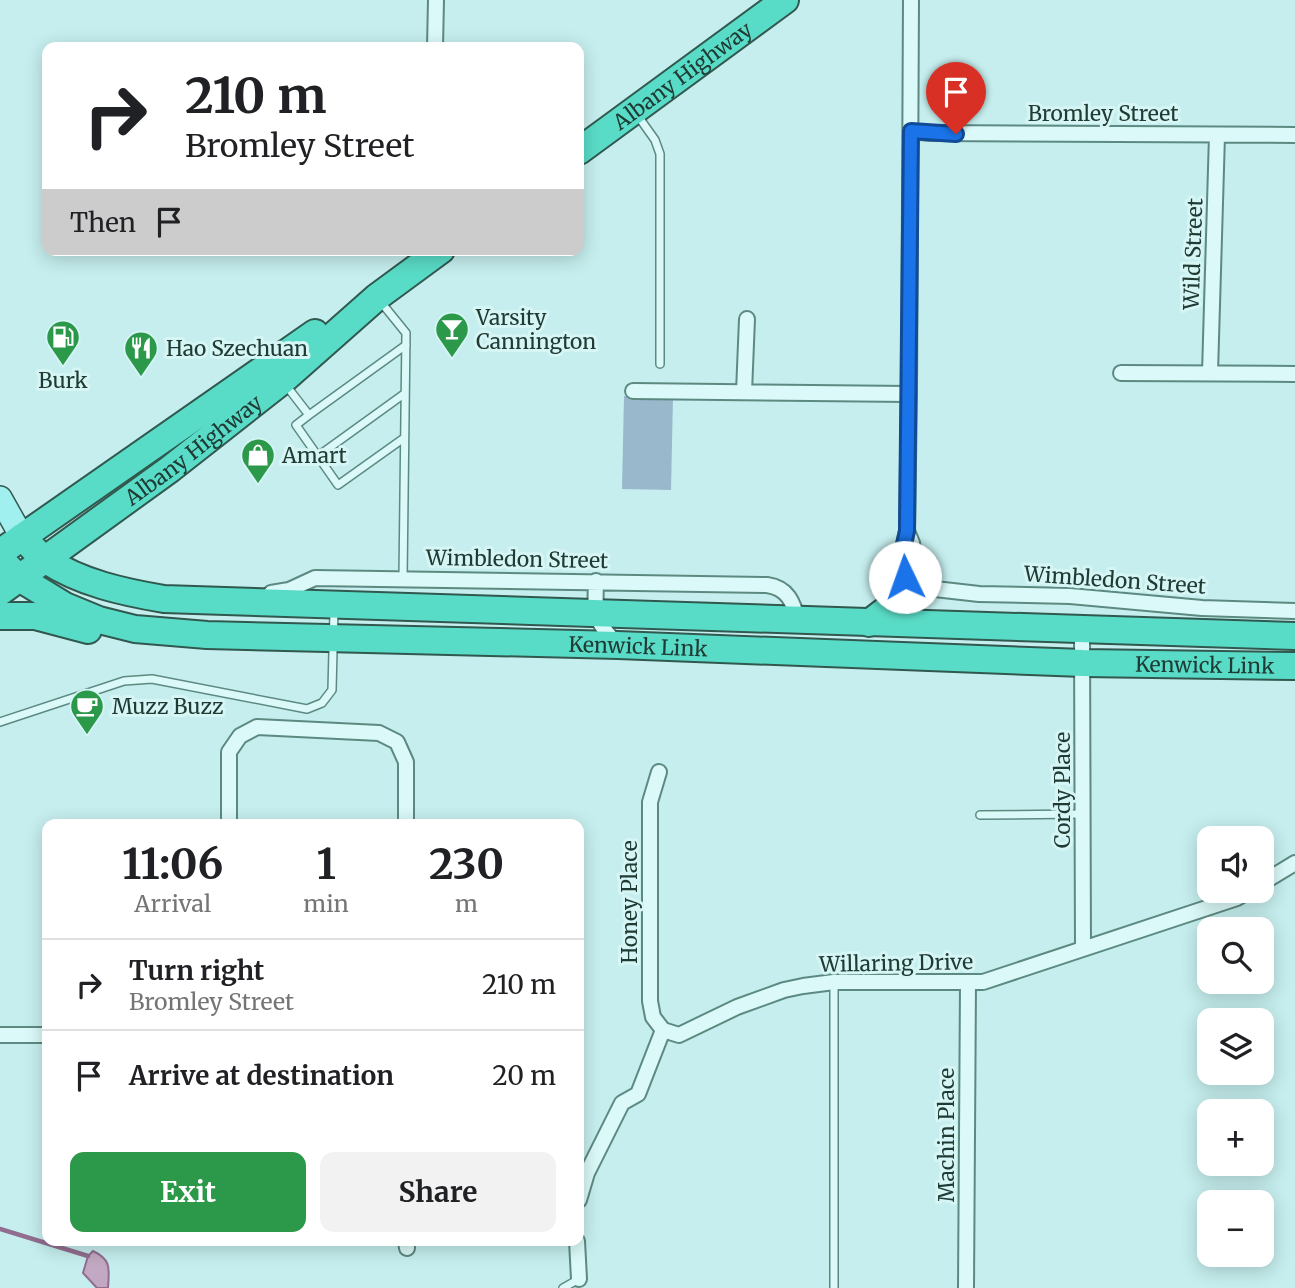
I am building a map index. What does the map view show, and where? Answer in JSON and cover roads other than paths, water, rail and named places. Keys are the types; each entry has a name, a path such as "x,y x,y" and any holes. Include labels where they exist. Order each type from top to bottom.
{"highway":[{"name":"Albany Highway","path":"584,147 785,0"},
{"name":"Albany Highway","path":"10,585 170,469 282,381 377,297 433,256"},
{"name":"Albany Highway","path":"0,553 326,325 377,297"},
{"name":"Kenwick Link","path":"22,537 45,559 85,580 113,590 164,599 1295,636"},
{"name":"Kenwick Link","path":"0,559 10,585 99,620 135,629 207,635 618,645 1083,663 1295,666"},
{"path":"869,623 921,588"},
{"path":"0,616 35,616 86,630 135,629"}],"main road":[{"path":"0,498 22,537"}],"street":[{"path":"435,42 436,0"},
{"path":"911,0 907,531 902,566 921,588"},
{"name":"Bromley Street","path":"911,131 1295,135"},
{"name":"Wild Street","path":"1210,373 1217,135"},
{"path":"744,392 747,319"},
{"path":"1121,373 1295,374"},
{"path":"633,391 909,394"},
{"path":"907,531 921,588"},
{"name":"Wimbledon Street","path":"219,602 240,594 281,593 315,578 774,586 787,593 798,621"},
{"path":"596,581 595,614 602,628 618,645"},
{"name":"Wimbledon Street","path":"921,588 1070,596 1202,608 1295,611"},
{"name":"Cordy Place","path":"1082,631 1083,949"},
{"path":"229,819 229,752 240,736 257,727 379,733 397,742 406,762 406,819"},
{"name":"Honey Place","path":"659,772 650,802 650,1001 653,1017 663,1030"},
{"path":"1274,876 1295,863"},
{"name":"Willaring Drive","path":"663,1030 679,1035 766,996 794,988 834,982 983,982 1222,903"},
{"name":"Machin Place","path":"966,1288 968,983"},
{"path":"584,1183 622,1103 638,1094 663,1030"},
{"path":"0,1035 42,1035"},
{"path":"577,1246 579,1279"}],"lane":[{"path":"635,111 656,140 660,154 660,364"},
{"path":"377,297 406,333 403,578"},
{"path":"404,438 338,485 296,425 406,345"},
{"path":"282,381 309,415"},
{"path":"318,456 404,394"},
{"path":"0,722 124,681 152,679 307,709 321,703 332,690 334,606"},
{"path":"980,815 1082,814"},
{"path":"834,982 834,1288"},
{"path":"563,1288 579,1279"}],"waterway":[{"path":"0,1229 42,1242"},
{"path":"55,1246 88,1256"}],"place":[{"name":"Varsity Cannington","path":"452,359"},
{"name":"Burk","path":"63,367"},
{"name":"Hao Szechuan","path":"141,378"},
{"name":"Amart","path":"258,485"},
{"name":"Muzz Buzz","path":"87,736"}]}
